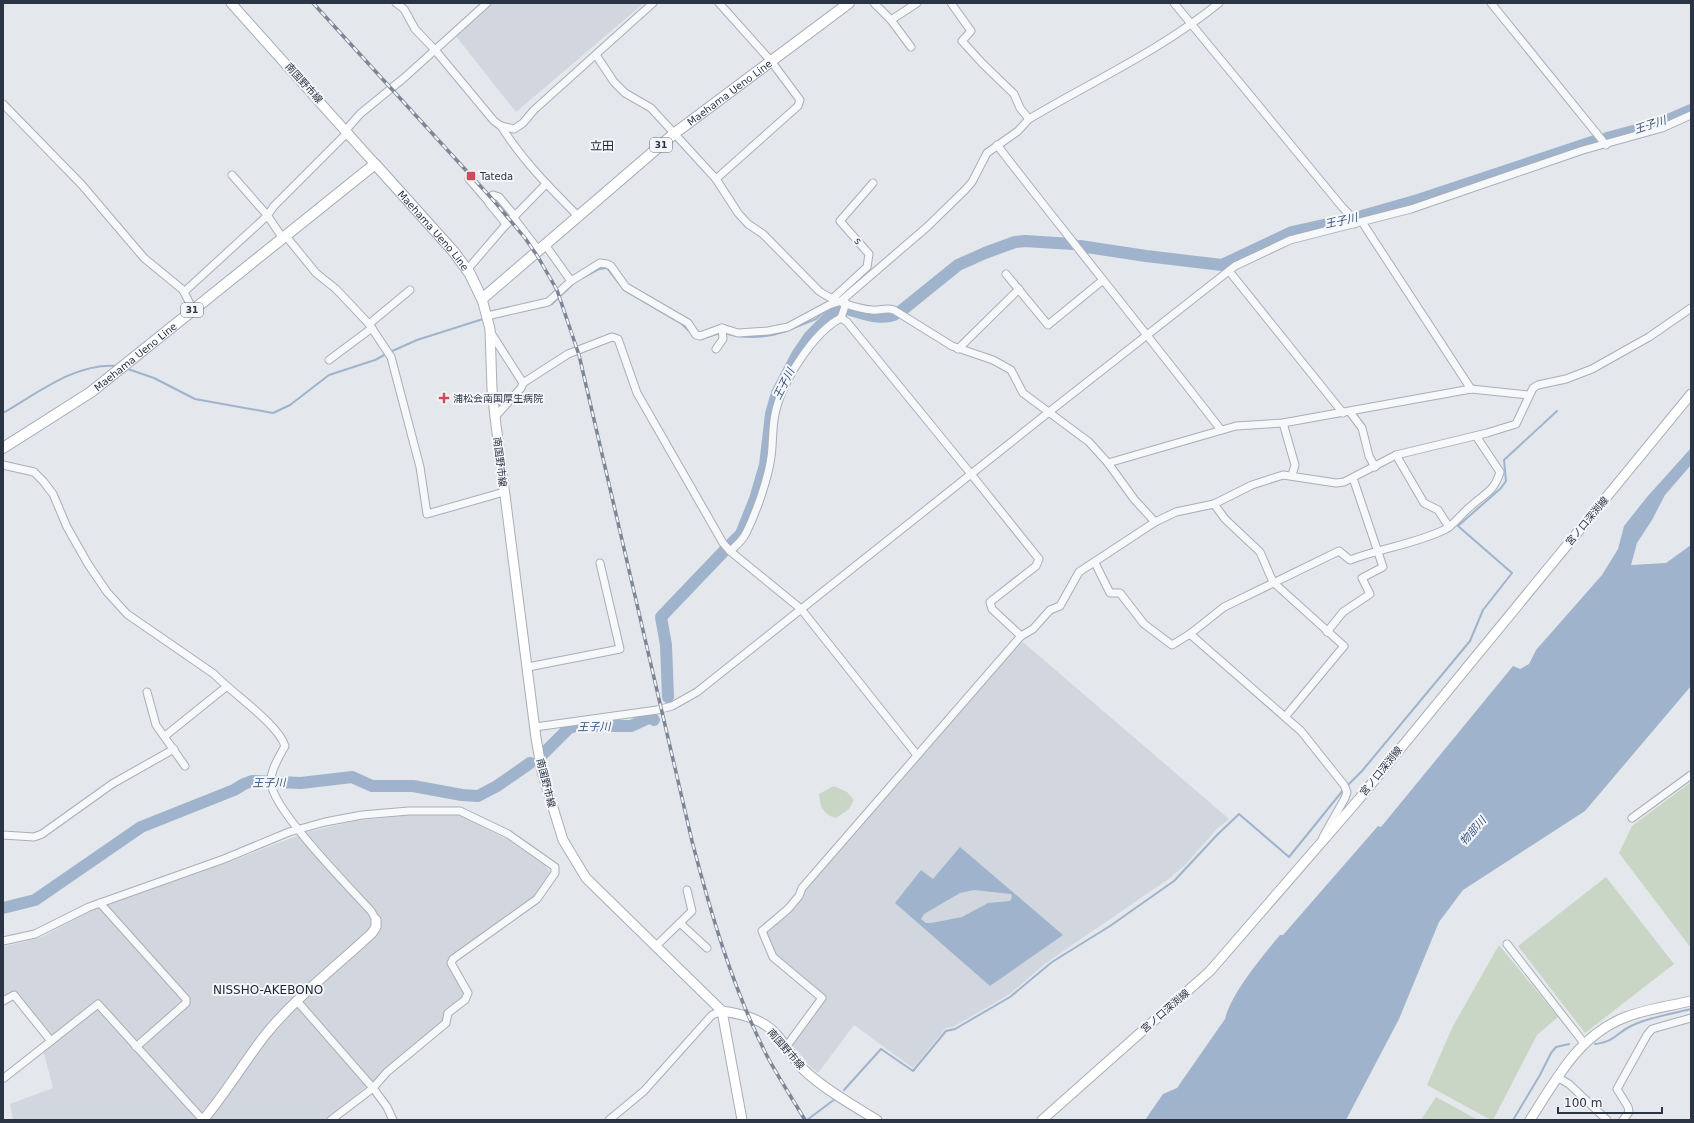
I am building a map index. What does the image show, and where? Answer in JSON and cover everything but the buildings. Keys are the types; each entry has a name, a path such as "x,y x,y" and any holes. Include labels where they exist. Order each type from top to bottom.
{"main road":[{"name":"南国野市線","path":"231,3 375,164"},
{"name":"Maehama Ueno Line","path":"3,448 90,392 283,236 375,164 444,241 467,270 482,300 675,133 849,3"},
{"name":"南国野市線","path":"482,300 491,333 492,389 495,417 535,727 543,779 563,840 586,878 722,1011 737,1013 754,1019 776,1034 803,1069 877,1120"},
{"name":"宮ノ口深渕線","path":"1042,1120 1210,971 1359,799 1691,394"},
{"path":"203,1120 218,1102 266,1034 297,1001 372,933 376,927 376,920"},
{"path":"1530,1120 1570,1058 1584,1043 1609,1024 1627,1016 1691,1001"},
{"path":"722,1011 742,1120"}],"street":[{"path":"396,3 404,9 415,29 435,50 494,121 500,126 546,184 579,217"},
{"path":"184,292 267,216 274,206 347,131 360,114 405,77 487,3"},
{"path":"500,126 508,129 518,127 534,110 653,3"},
{"path":"716,179 799,104 800,100 771,61 719,3"},
{"path":"874,3 891,20 911,47"},
{"path":"891,20 917,3"},
{"path":"951,3 971,31 962,41 1014,94 1020,108 1029,119"},
{"path":"1174,3 1352,220"},
{"path":"487,316 548,302 572,281 600,263 611,266 626,287 688,323 696,334 700,336 722,328 738,333 768,331 788,327 829,305 843,302 927,227 965,190 972,182 987,153 1018,131 1029,119 1120,68 1192,25 1219,3"},
{"path":"1494,4 1606,145"},
{"path":"596,55 614,82 625,93 651,108 675,133 716,179 728,200 748,224 763,234 819,291 832,299 873,311 889,308 894,310 958,349 992,360 1008,368 1023,393 1089,442 1108,463 1134,499 1155,522"},
{"path":"3,104 82,185 144,258 170,278 184,292 193,310"},
{"path":"535,727 649,712 672,706 697,692 1229,271 1282,243 1302,236 1352,220 1362,222 1482,186 1583,150 1606,145 1662,128 1691,115"},
{"path":"997,145 1148,335 1221,430"},
{"path":"232,175 316,273 336,289 370,326 391,357 420,467 427,514 504,492"},
{"path":"469,179 506,224"},
{"path":"467,270 506,224 546,184"},
{"name":"s","path":"832,299 867,267 869,254 840,221 873,184"},
{"path":"488,201 494,195 496,196 572,281"},
{"path":"1362,222 1471,389"},
{"path":"1229,271 1362,428 1369,456 1375,467"},
{"path":"1006,274 1048,325 1103,280"},
{"path":"958,349 1019,289"},
{"path":"329,360 410,290"},
{"path":"841,318 843,302"},
{"path":"786,1047 822,998 773,957 762,932 792,905 799,896 802,888 1021,636 1033,629 1050,610 1060,606 1079,572 1155,522 1184,510 1214,504 1252,485 1283,475 1292,475 1336,483 1353,478 1396,455 1476,436 1516,424 1528,395 1533,388 1538,385 1566,379 1592,369 1648,337 1691,308"},
{"path":"841,318 847,322 972,474 1039,560 1036,566 990,602 992,609 1021,636"},
{"path":"730,551 746,534 766,479 771,456 775,414 788,382 799,361 816,337 828,326 841,318"},
{"path":"716,349 723,339 722,328"},
{"path":"491,333 522,383"},
{"path":"495,417 521,388 522,383 568,354 616,337 637,393 723,543 730,551 802,609 917,755"},
{"path":"1108,463 1236,426 1283,423 1471,389 1528,395"},
{"path":"1283,423 1295,465 1292,475"},
{"path":"1095,562 1110,593 1120,593 1149,629 1172,645 1190,634 1224,607 1339,551 1350,560 1377,550 1392,548 1449,527 1470,506 1496,486 1500,472 1476,436"},
{"path":"1396,455 1424,503 1438,510 1449,527"},
{"path":"3,465 34,472 43,481 53,494 67,527 88,564 107,592 126,614 191,656 214,674 226,687 261,715 284,742 285,746 271,782 280,803 299,831 371,911 376,920"},
{"path":"1328,632 1343,612 1370,594 1362,578 1383,567 1353,478"},
{"path":"1214,504 1225,519 1260,552 1273,582 1344,646 1285,717"},
{"path":"528,667 620,649 600,563"},
{"path":"1190,634 1301,731 1346,787 1344,801 1319,844"},
{"path":"165,736 226,687"},
{"path":"147,692 154,722 185,766"},
{"path":"3,835 34,837 42,834 112,784 174,749"},
{"path":"1632,818 1691,775"},
{"path":"3,942 35,934 100,903 224,859 289,832 299,831 325,822 362,815 409,811 460,811 508,834 555,867 555,873 537,899 453,958 452,963 468,993 465,1000 448,1013 446,1023 387,1072 373,1088 331,1120"},
{"path":"656,946 692,911 687,890"},
{"path":"100,903 186,999 186,1003 136,1047"},
{"path":"680,923 707,948"},
{"path":"1507,944 1584,1043"},
{"path":"3,1001 14,995 51,1041"},
{"path":"297,1001 373,1088 387,1107 393,1120"},
{"path":"3,1077 4,1078 98,1004 203,1120"},
{"path":"608,1120 644,1091 712,1015 722,1011"},
{"path":"1623,1120 1629,1112 1628,1107 1617,1089 1647,1035 1652,1029 1691,1018"},
{"path":"1557,1077 1569,1084 1607,1120"}],"shaded area":[{"path":"491,3 644,3 516,112 455,35"},
{"path":"1020,642 1024,643 1229,819 1217,829 1185,865 1170,878 1046,963 1010,994 953,1027 946,1028 913,1068 854,1025 818,1073 792,1045 827,997 775,953 766,932"},
{"path":"459,814 508,840 544,865 550,872 535,896 447,961 464,994 462,998 445,1011 444,1022 326,1120 13,1120 10,1104 53,1088 43,1050 57,1041 15,990 3,997 3,947 42,937 92,910 235,860 307,832 355,821 411,815"}],"green space":[{"path":"1691,782 1691,948 1619,853 1632,826"},
{"path":"834,786 847,792 854,800 849,809 836,818 825,812 820,802 819,794"},
{"path":"1606,877 1674,964 1585,1033 1518,946"},
{"path":"1499,945 1558,1017 1537,1035 1493,1120 1491,1120 1427,1085 1453,1026"},
{"path":"1436,1097 1478,1120 1421,1120"}],"water":[{"name":"物部川","path":"1691,448 1691,465 1665,495 1652,520 1637,543 1631,565 1666,563 1691,545 1691,686 1585,811 1463,890 1439,922 1399,1019 1346,1120 1145,1120 1163,1094 1177,1088 1225,1019 1234,998 1248,975 1280,935 1283,935 1378,826 1381,827 1513,666 1520,669 1529,664 1536,650 1602,575 1618,549 1624,526 1647,497"},
{"path":"960,847 1063,935 990,986 895,903 921,870 933,879","holes":["974,890 1011,894 1012,897 1010,901 988,903 962,917 931,923 926,923 921,919 924,914 960,893"]}],"waterway":[{"name":"王子川","path":"1607,138 1659,124 1691,110"},
{"name":"王子川","path":"1080,246 1222,265 1292,232 1355,218 1418,200 1598,140"},
{"name":"王子川","path":"901,311 958,265 985,253 1015,242 1025,241 1073,244"},
{"path":"582,278 599,269 607,268 624,290 682,324 690,332"},
{"path":"531,309 552,304 575,282"},
{"name":"王子川","path":"831,308 842,308"},
{"name":"王子川","path":"729,546 741,534 755,499 765,465 771,414 777,393 797,355 810,336 830,316 842,308 881,317 894,315"},
{"path":"791,329 816,319 825,311"},
{"path":"390,352 417,340 483,319"},
{"path":"724,333 756,337 787,331"},
{"path":"701,339 720,333"},
{"path":"125,368 154,378 195,399 273,413 290,405 329,375 375,360 386,354"},
{"path":"3,413 58,380 72,374 102,366 118,366"},
{"path":"1347,786 1362,771 1470,641 1483,610 1512,573 1458,526 1501,488 1506,481 1504,460 1557,411"},
{"name":"王子川","path":"668,697 666,645 661,617 725,550"},
{"name":"王子川","path":"542,755 569,728 575,726 631,726 651,717 654,720"},
{"name":"王子川","path":"3,908 35,900 141,827 234,790 252,781 301,783 352,777 372,786 413,786 462,795 478,796 497,786 530,763"},
{"path":"844,1090 881,1049 913,1071 946,1031 955,1029 1010,997 1052,962 1110,926 1174,881 1239,814 1289,857 1344,789"},
{"path":"1595,1044 1607,1041 1626,1029 1645,1020 1691,1009"},
{"path":"1513,1120 1540,1075 1551,1053 1556,1047 1569,1044"},
{"path":"807,1120 835,1099"}],"railway":[{"path":"313,3 494,201 525,238 557,290 579,355 692,841 715,923 733,976 754,1028 766,1054 805,1120"}],"place":[{"name":"Tateda","path":"471,176"},
{"name":"浦松会南国厚生病院","path":"444,398"}],"district":[{"name":"立田","path":"602,146"},
{"name":"NISSHO-AKEBONO","path":"268,990"}]}
